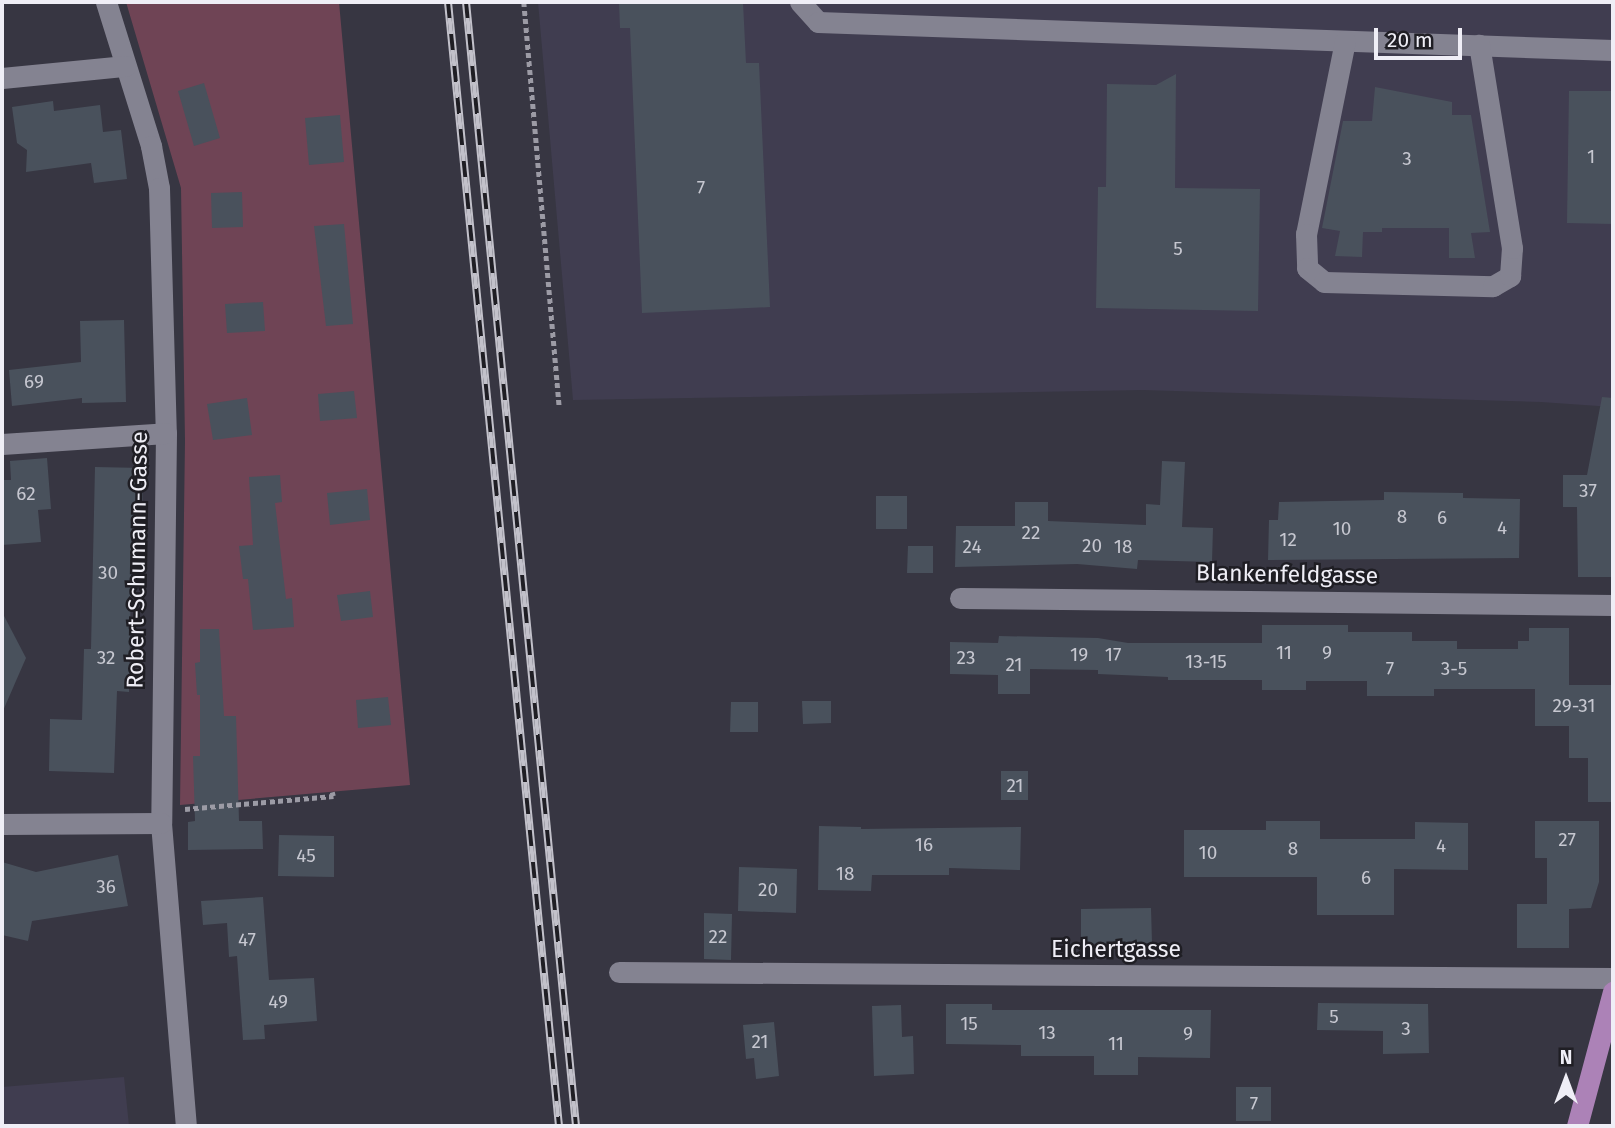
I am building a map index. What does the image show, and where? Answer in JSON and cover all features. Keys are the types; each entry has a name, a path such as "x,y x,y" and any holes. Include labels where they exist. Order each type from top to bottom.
{"main road":[{"path":"1577,1126 1613,992"}],"street":[{"name":"Robert-Schumann-Gasse","path":"106,2 151,146 159,188 166,433 161,823 186,1126"},
{"path":"800,2 818,22 1613,50"},
{"path":"1345,41 1306,234 1307,268 1324,282 1493,286 1510,276 1512,248 1479,45"},
{"path":"2,78 125,66"},
{"path":"2,444 166,433"},
{"name":"Blankenfeldgasse","path":"960,598 1613,606"},
{"path":"2,824 161,823"},
{"name":"Eichertgasse","path":"619,972 1613,978"}],"path":[{"path":"524,2 559,405"},
{"path":"161,823 179,809 333,796 332,792"}],"shaded area":[{"path":"126,2 339,2 410,785 180,805 185,441 181,188"},
{"path":"538,2 1613,2 1613,407 1541,402 1143,390 573,400"},
{"path":"124,1077 129,1126 2,1126 2,1087"}],"building":[{"path":"619,2 743,2 746,63 759,63 770,307 642,313 630,28 620,28"},
{"path":"1176,74 1175,188 1260,189 1258,311 1096,308 1098,187 1106,187 1107,84 1156,85"},
{"path":"204,83 220,138 194,146 178,91"},
{"path":"1375,87 1452,102 1452,115 1471,115 1490,232 1471,233 1475,258 1449,258 1449,228 1382,228 1382,232 1363,232 1362,257 1335,256 1340,231 1322,228 1343,121 1372,121"},
{"path":"1569,91 1613,91 1613,224 1567,223"},
{"path":"53,101 54,111 100,105 103,132 121,130 127,179 94,183 91,163 26,172 27,150 17,143 12,107"},
{"path":"340,115 344,162 309,165 305,118"},
{"path":"242,192 243,227 212,228 211,193"},
{"path":"344,224 353,324 326,326 314,226"},
{"path":"263,302 265,331 227,333 225,304"},
{"path":"124,320 126,402 82,403 82,398 12,406 9,370 81,362 80,321"},
{"path":"354,391 357,418 320,421 318,394"},
{"path":"1602,397 1613,398 1613,577 1578,577 1577,507 1563,507 1563,475 1587,475"},
{"path":"247,398 252,435 213,440 207,404"},
{"path":"47,458 51,509 38,510 41,542 2,545 2,480 11,480 10,461"},
{"path":"1162,461 1185,462 1182,527 1213,528 1212,562 1138,560 1137,569 1077,564 955,567 956,526 1015,526 1015,502 1048,502 1048,521 1146,525 1146,504 1160,505"},
{"path":"95,467 143,468 142,521 132,521 129,692 117,691 114,773 49,771 50,719 82,720 84,649 91,649"},
{"path":"280,475 282,502 275,503 286,599 292,598 294,627 253,630 248,579 243,579 239,546 253,545 249,477"},
{"path":"367,489 370,520 330,525 327,493"},
{"path":"1384,492 1463,493 1463,498 1520,499 1519,558 1268,560 1269,520 1278,520 1279,502 1384,500"},
{"path":"876,496 907,496 907,529 876,529"},
{"path":"908,546 933,546 933,573 907,573"},
{"path":"370,591 373,617 341,621 337,595"},
{"path":"2,612 26,658 2,713"},
{"path":"1262,625 1348,625 1348,632 1412,632 1412,641 1457,641 1457,649 1518,649 1518,641 1529,641 1529,628 1569,628 1569,685 1613,685 1613,802 1588,802 1588,758 1569,758 1569,726 1535,726 1535,689 1434,689 1434,696 1367,696 1367,681 1306,681 1306,690 1262,690 1262,680 1168,680 1168,677 1098,674 1098,670 1030,669 1030,694 998,694 998,675 950,674 950,642 998,643 999,636 1098,638 1128,643 1262,643"},
{"path":"200,629 219,629 224,716 236,716 239,821 262,821 263,849 188,850 188,822 195,821 193,756 200,756 200,695 197,695 195,663 200,662"},
{"path":"388,697 391,725 358,728 356,700"},
{"path":"802,701 831,701 831,723 803,724"},
{"path":"731,702 758,702 758,732 730,732"},
{"path":"1001,771 1028,771 1028,800 1001,800"},
{"path":"1266,821 1320,821 1320,839 1415,839 1415,822 1468,823 1468,870 1394,869 1394,915 1317,915 1317,877 1184,877 1184,830 1266,830"},
{"path":"1535,821 1599,821 1599,882 1591,908 1569,909 1569,948 1517,948 1517,904 1547,904 1547,858 1535,858"},
{"path":"819,826 861,829 1021,827 1020,870 949,868 949,875 872,875 871,891 818,890"},
{"path":"279,835 334,836 334,877 278,876"},
{"path":"118,855 128,906 32,921 28,941 2,935 2,862 36,872"},
{"path":"739,867 797,869 796,913 738,911"},
{"path":"263,897 269,980 314,978 317,1021 264,1025 265,1039 243,1040 237,956 229,957 227,923 203,925 201,901"},
{"path":"1151,908 1152,943 1081,944 1081,909"},
{"path":"704,913 732,914 731,960 704,959"},
{"path":"1318,1003 1428,1004 1429,1053 1383,1054 1383,1031 1317,1030"},
{"path":"946,1004 992,1004 992,1010 1211,1010 1210,1058 1138,1057 1138,1075 1094,1075 1094,1056 1021,1056 1021,1045 946,1044"},
{"path":"901,1005 902,1037 913,1036 914,1074 874,1076 872,1006"},
{"path":"774,1022 779,1076 756,1079 754,1058 746,1059 743,1025"},
{"path":"1236,1087 1271,1087 1271,1121 1236,1121"}],"railway":[{"path":"448,2 559,1126"},
{"path":"466,2 576,1126"}]}
